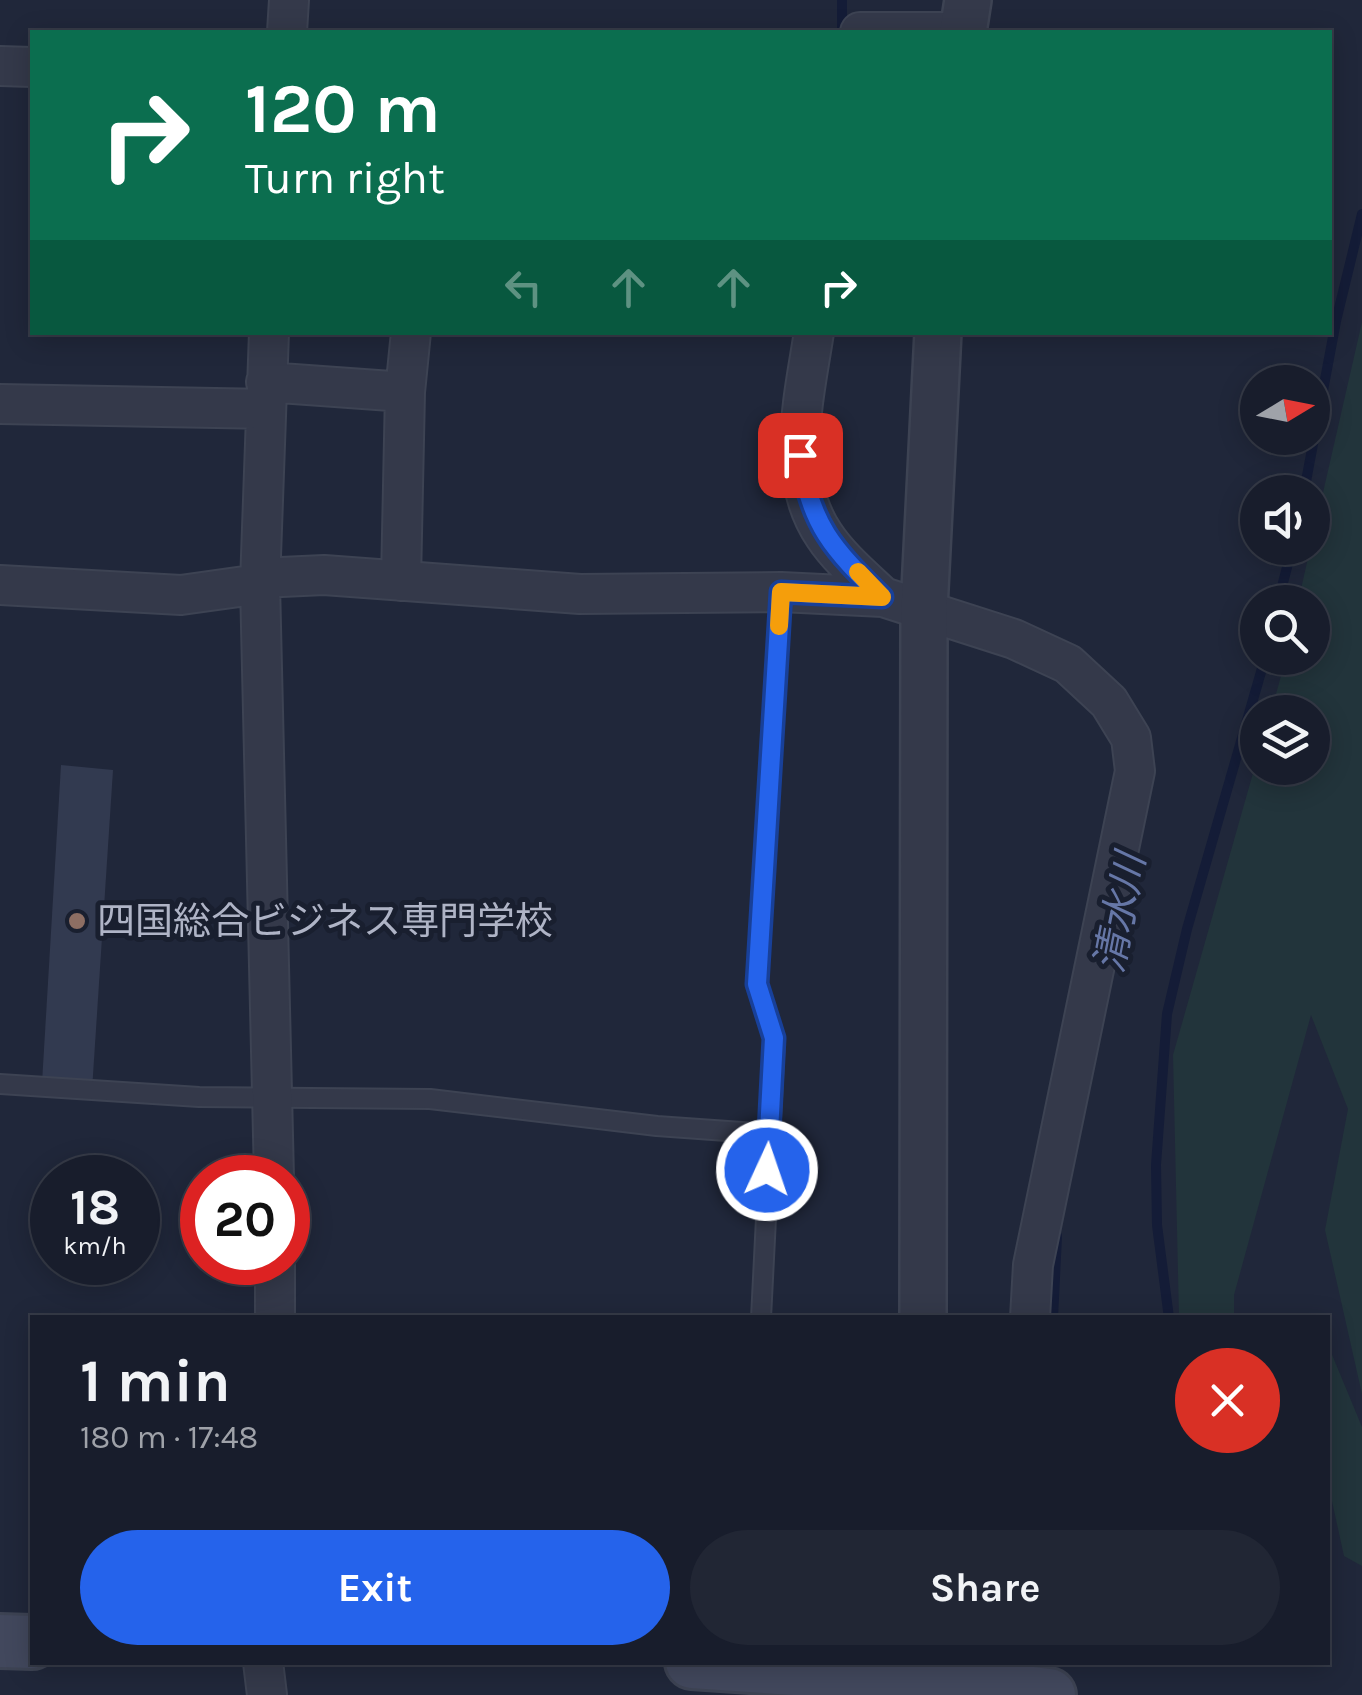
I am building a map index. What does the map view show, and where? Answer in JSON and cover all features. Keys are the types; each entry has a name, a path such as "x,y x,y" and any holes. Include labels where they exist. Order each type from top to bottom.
{"main road":[{"path":"0,1641 30,1642"},
{"path":"723,1665 919,1679 1049,1695"}],"street":[{"path":"288,30 290,0"},
{"path":"964,30 968,0"},
{"path":"0,66 30,66"},
{"path":"269,335 260,581 274,1155"},
{"path":"401,581 410,335"},
{"path":"814,335 801,421 800,455 806,497 824,535 903,603"},
{"path":"922,1315 903,603 938,335"},
{"path":"0,404 405,392"},
{"path":"0,585 181,594 324,575 580,594 781,592 903,603 1014,638 1068,664 1109,702 1131,738 1135,771 1033,1266 1030,1315"},
{"path":"275,1285 276,1315"},
{"path":"263,1665 266,1695"}],"lane":[{"path":"760,1315 774,1038 757,984 781,592"},
{"path":"0,1084 198,1097 430,1099 657,1126 769,1134"}],"shaded area":[{"path":"1362,322 1362,1394 1325,1230 1348,1109 1311,1015 1234,1295 1234,1315 1179,1315 1173,1055 1250,785 1330,785 1330,695 1276,695 1281,675 1330,675 1330,585 1302,585 1306,565 1330,565 1327,475"},
{"path":"1330,1350 1362,1427 1362,1566 1344,1556 1330,1492"}],"building":[{"path":"61,765 113,770 92,1090 42,1083"}],"waterway":[{"name":"清水川","path":"842,0 842,30"},
{"path":"1307,475 1336,321 1362,214"},
{"path":"1282,585 1288,565"},
{"path":"1169,1315 1157,1225 1156,1165 1167,1014 1187,929 1260,675"},
{"name":"清水川","path":"1053,1315 1057,1236"}],"slow traffic":[{"path":"779,626 781,592 882,597 858,572"}],"place":[{"name":"四国総合ビジネス専門学校","path":"77,921"}],"route":[{"path":"767,1170 774,1038 757,984 781,592 882,597 824,535 806,497 800,455"}]}
